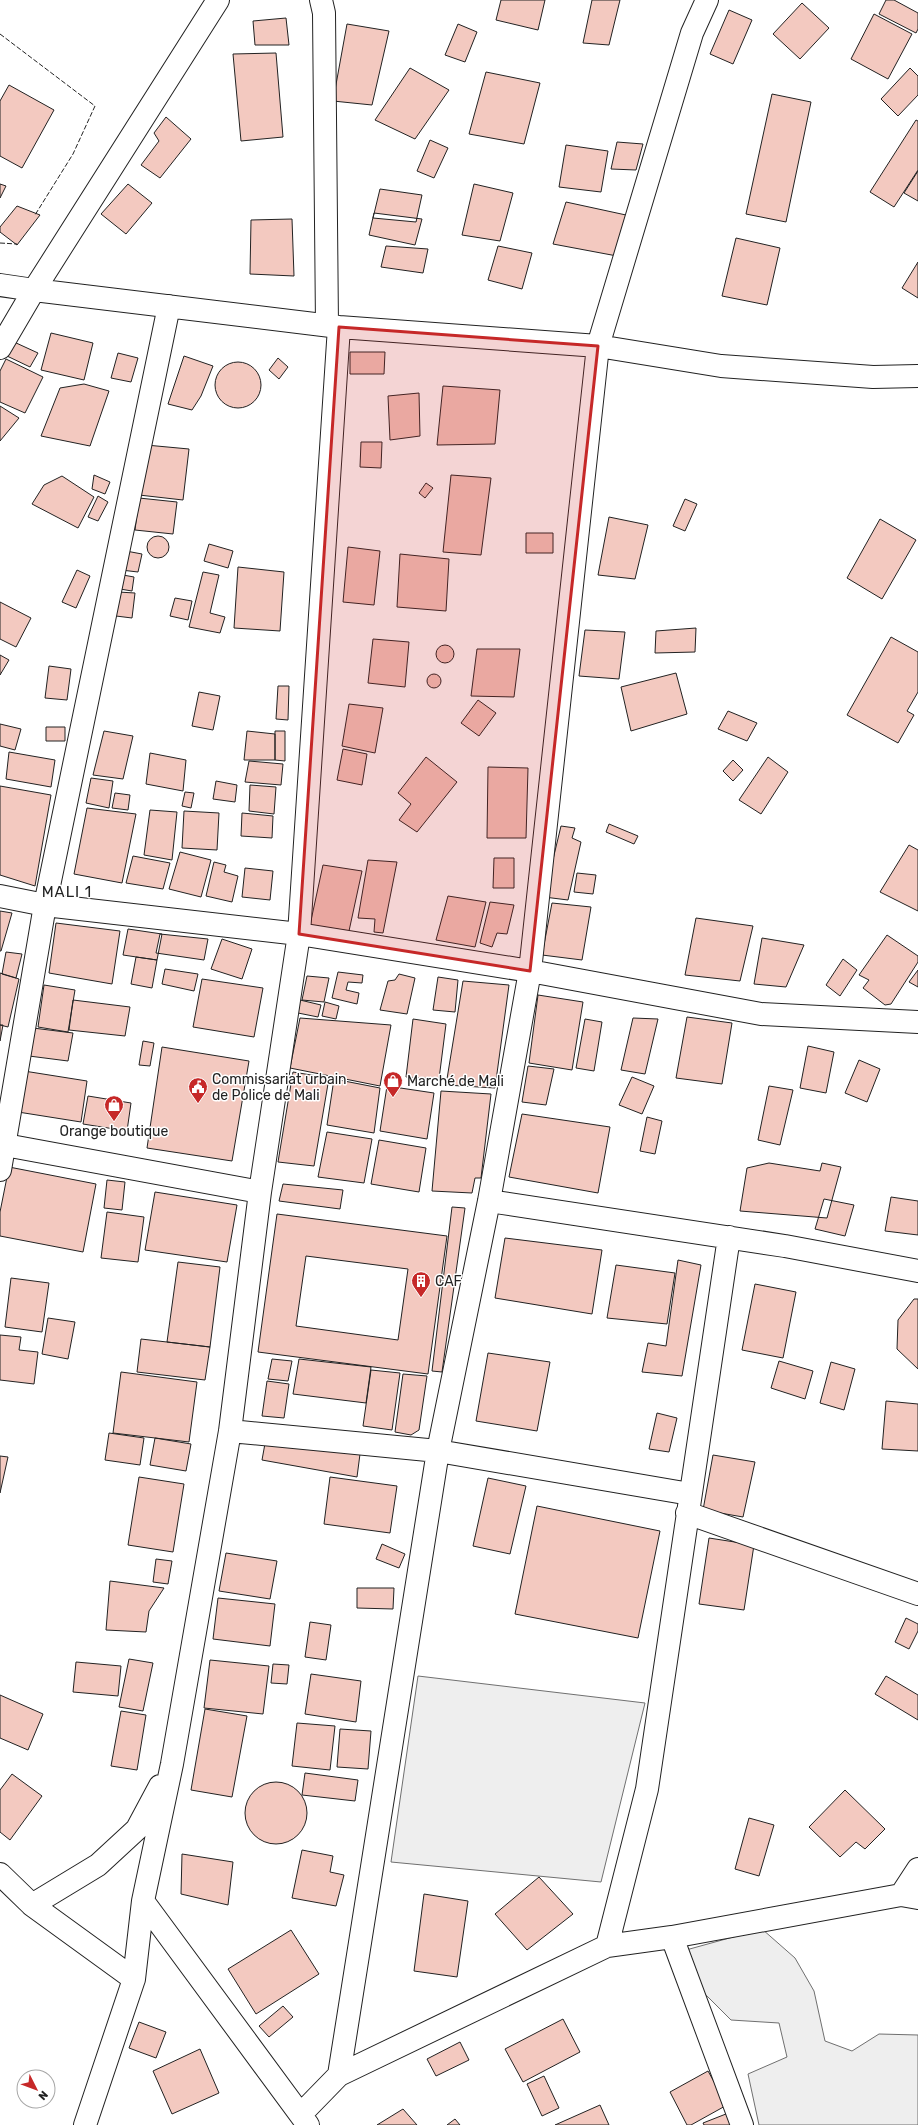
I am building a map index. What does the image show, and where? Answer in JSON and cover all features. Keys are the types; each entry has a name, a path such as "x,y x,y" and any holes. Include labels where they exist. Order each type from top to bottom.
{"street":[{"path":"0,348 34,290 218,0"},
{"path":"84,2125 134,1979 143,1901 172,1764 230,1431 260,1192 299,934 333,326 324,12 321,0"},
{"path":"339,2075 438,1451 489,1202 530,971 598,346 692,33 707,0"},
{"path":"0,285 333,326 598,346 721,366 872,377 918,376"},
{"path":"0,1170 2,1144 45,905 168,306"},
{"path":"0,896 45,905 299,934 530,971 762,1014 918,1022"},
{"path":"2,1144 260,1192"},
{"path":"489,1202 729,1237 918,1271"},
{"path":"607,1946 647,1789 688,1503 729,1237"},
{"path":"230,1431 438,1451 688,1503 918,1594"},
{"path":"32,1905 98,1866 136,1830 172,1764"},
{"path":"143,1901 305,2119 339,2075 607,1946 672,1938 909,1897 918,1869"},
{"path":"0,1874 32,1905 134,1979"},
{"path":"672,1938 742,2125"}],"highlighted area":[{"path":"339,327 598,346 530,971 299,934"}],"shaded area":[{"path":"418,1676 645,1703 601,1882 391,1862"},
{"path":"762,1929 795,1958 814,1991 825,2041 852,2051 879,2034 918,2035 918,2125 759,2125 748,2074 787,2057 779,2023 731,2020 688,1980 686,1950"}],"building":[{"path":"501,0 545,0 538,30 496,20"},
{"path":"592,0 620,0 609,45 583,43"},
{"path":"886,0 894,0 918,13 918,29 916,33 879,14"},
{"path":"802,3 829,28 800,59 773,34"},
{"path":"729,10 752,20 733,64 710,54"},
{"path":"874,14 912,34 888,79 851,59"},
{"path":"286,18 289,45 255,45 253,21"},
{"path":"347,24 389,31 372,105 333,101"},
{"path":"458,24 477,32 465,62 445,55"},
{"path":"276,53 283,137 241,141 233,54"},
{"path":"410,68 449,90 415,139 375,120"},
{"path":"910,68 918,76 918,95 898,116 881,99"},
{"path":"486,72 540,83 524,144 469,134"},
{"path":"9,85 54,110 22,168 0,156 0,101"},
{"path":"772,94 811,102 786,222 746,214"},
{"path":"166,117 191,139 160,178 141,165 159,141 154,133"},
{"path":"916,120 918,121 918,170 894,207 870,192"},
{"path":"430,140 448,148 434,178 417,171"},
{"path":"617,142 643,144 636,170 611,169"},
{"path":"566,145 608,151 601,192 559,187"},
{"path":"918,171 918,201 904,193"},
{"path":"0,184 6,186 0,198"},
{"path":"128,184 152,203 126,234 101,214"},
{"path":"474,184 513,193 500,241 462,235"},
{"path":"380,189 422,195 416,222 373,218"},
{"path":"566,202 626,215 617,256 553,244"},
{"path":"17,206 40,215 17,245 0,232 0,227"},
{"path":"374,213 422,219 415,245 369,235"},
{"path":"292,219 294,276 250,274 251,220"},
{"path":"736,238 780,248 767,305 722,296"},
{"path":"386,246 428,249 423,273 381,267"},
{"path":"498,246 532,253 522,289 488,280"},
{"path":"918,262 918,298 902,288"},
{"path":"51,333 93,343 84,380 41,370"},
{"path":"14,342 38,353 30,367 7,356"},
{"path":"350,352 385,352 384,374 350,374"},
{"path":"118,353 138,358 131,382 111,378"},
{"path":"184,356 213,366 201,396 192,410 168,404"},
{"path":"278,358 288,367 279,379 269,370"},
{"path":"6,359 43,377 25,413 0,402 0,371"},
{"path":"238,362 251,366 257,372 261,385 257,398 251,404 238,408 225,404 219,398 215,385 219,372 225,366"},
{"path":"84,384 109,391 90,446 41,436 60,388"},
{"path":"443,386 500,390 495,444 437,445"},
{"path":"419,393 420,436 390,440 388,396"},
{"path":"0,406 19,418 0,441"},
{"path":"361,442 382,442 381,468 360,467"},
{"path":"146,445 189,449 183,500 139,495"},
{"path":"94,475 110,482 105,494 92,489"},
{"path":"451,475 491,478 481,555 443,552"},
{"path":"62,476 94,497 78,528 32,504 44,485"},
{"path":"426,483 433,488 425,498 419,493"},
{"path":"98,496 108,502 98,521 88,517"},
{"path":"139,498 177,502 173,534 135,530"},
{"path":"685,499 697,504 685,531 673,526"},
{"path":"609,517 648,525 635,579 598,575"},
{"path":"880,519 916,540 882,599 847,578"},
{"path":"526,533 553,533 553,553 526,553"},
{"path":"158,536 166,539 169,547 166,555 158,558 150,555 147,547 150,539"},
{"path":"209,544 233,551 228,568 204,561"},
{"path":"348,547 380,551 374,605 343,602"},
{"path":"126,551 142,554 138,572 121,570"},
{"path":"400,554 449,559 446,611 397,607"},
{"path":"238,567 284,572 280,631 234,628"},
{"path":"77,570 90,576 76,608 62,602"},
{"path":"203,572 219,575 210,613 225,617 220,633 189,627"},
{"path":"123,575 134,577 132,591 120,589"},
{"path":"118,592 135,593 132,618 116,616"},
{"path":"175,598 192,601 188,620 170,616"},
{"path":"0,602 31,618 16,647 0,639"},
{"path":"696,628 695,652 655,653 656,631"},
{"path":"585,630 625,632 619,679 579,676"},
{"path":"891,637 918,652 918,692 907,711 914,715 898,743 847,715"},
{"path":"373,639 409,642 405,687 368,683"},
{"path":"445,645 451,648 454,654 451,660 445,663 439,660 436,654 439,648"},
{"path":"477,649 520,649 514,697 471,696"},
{"path":"0,655 9,660 0,675"},
{"path":"49,666 71,669 67,700 45,698"},
{"path":"676,673 687,714 631,731 621,687"},
{"path":"434,674 439,676 441,681 439,686 434,688 429,686 427,681 429,676"},
{"path":"278,686 289,686 288,720 276,719"},
{"path":"199,692 220,696 213,730 192,726"},
{"path":"478,700 496,713 479,736 461,723"},
{"path":"349,704 383,708 375,753 342,746"},
{"path":"728,711 757,723 747,741 718,729"},
{"path":"0,724 21,729 15,750 0,746"},
{"path":"46,727 65,727 65,741 46,741"},
{"path":"104,731 133,736 123,779 93,775"},
{"path":"247,731 275,734 275,760 244,760"},
{"path":"275,731 285,731 285,761 275,760"},
{"path":"343,749 367,754 362,785 337,780"},
{"path":"9,752 55,760 51,787 6,779"},
{"path":"150,753 186,760 183,791 146,784"},
{"path":"426,757 457,782 417,832 399,820 411,804 398,793"},
{"path":"768,757 788,772 761,814 739,800"},
{"path":"733,760 743,770 733,781 723,771"},
{"path":"249,761 283,764 281,785 245,782"},
{"path":"488,767 528,768 526,838 487,838"},
{"path":"91,778 113,781 109,808 86,803"},
{"path":"216,781 237,785 235,802 213,799"},
{"path":"250,785 276,787 274,814 249,811"},
{"path":"0,786 51,795 35,886 0,875"},
{"path":"185,792 194,793 191,808 182,806"},
{"path":"115,793 130,795 128,810 112,808"},
{"path":"87,808 136,814 122,883 74,874"},
{"path":"150,810 177,812 172,860 144,855"},
{"path":"184,811 219,813 217,850 182,848"},
{"path":"242,813 273,816 272,838 241,836"},
{"path":"609,824 638,836 634,844 606,832"},
{"path":"561,826 575,828 572,838 581,842 568,900 544,897"},
{"path":"909,845 918,850 918,911 880,892"},
{"path":"180,852 211,860 201,897 169,889"},
{"path":"133,856 170,863 163,889 126,883"},
{"path":"494,858 514,858 514,888 493,888"},
{"path":"368,860 397,862 383,933 374,932 375,919 358,918"},
{"path":"214,862 226,865 224,872 238,876 232,902 206,896"},
{"path":"323,865 362,871 349,931 310,925"},
{"path":"245,868 273,871 270,900 242,897"},
{"path":"577,873 596,875 593,894 574,892"},
{"path":"448,896 486,902 475,947 436,940"},
{"path":"490,902 514,905 507,934 497,933 492,947 480,943"},
{"path":"552,903 591,907 582,960 542,955"},
{"path":"0,911 12,913 1,951 0,951"},
{"path":"696,918 753,926 740,981 685,975"},
{"path":"56,923 120,931 112,984 49,973"},
{"path":"128,929 162,934 157,960 123,955"},
{"path":"160,934 208,939 204,960 156,953"},
{"path":"887,935 918,956 918,962 891,1004 885,1005 863,988 869,980 859,975"},
{"path":"762,938 804,945 786,987 754,984"},
{"path":"222,939 252,949 242,979 211,969"},
{"path":"6,952 22,954 16,978 2,974"},
{"path":"136,957 157,960 152,988 131,984"},
{"path":"843,959 857,970 840,996 826,985"},
{"path":"165,969 198,974 194,991 162,984"},
{"path":"918,970 918,987 909,982"},
{"path":"338,972 363,975 362,983 348,982 346,990 359,993 357,1004 332,998"},
{"path":"0,973 19,979 8,1027 0,1025"},
{"path":"399,974 415,978 407,1014 380,1010 388,981 395,980"},
{"path":"307,976 329,978 324,1002 302,1000"},
{"path":"438,977 458,980 455,1012 433,1010"},
{"path":"202,979 263,988 254,1037 193,1027"},
{"path":"463,981 509,985 495,1088 446,1085"},
{"path":"44,985 75,990 68,1032 38,1027"},
{"path":"538,995 583,1002 572,1070 529,1063"},
{"path":"73,1000 130,1007 125,1036 69,1030"},
{"path":"300,1000 321,1005 318,1017 298,1013"},
{"path":"325,1002 339,1006 336,1019 322,1016"},
{"path":"687,1017 732,1023 722,1084 676,1078"},
{"path":"300,1018 391,1025 380,1086 290,1068"},
{"path":"633,1018 658,1019 645,1074 621,1070"},
{"path":"413,1019 446,1024 439,1079 406,1077"},
{"path":"585,1019 602,1022 594,1071 576,1068"},
{"path":"0,1025 3,1025 0,1041"},
{"path":"33,1028 73,1033 68,1061 29,1056"},
{"path":"143,1041 154,1043 150,1066 139,1065"},
{"path":"808,1046 834,1052 826,1093 800,1088"},
{"name":"Commissariat urbain de Police de Mali","path":"162,1047 249,1061 232,1161 147,1148"},
{"path":"859,1060 880,1069 867,1102 845,1093"},
{"path":"528,1066 554,1069 546,1105 522,1102"},
{"path":"24,1071 87,1081 81,1122 18,1112"},
{"path":"293,1072 329,1078 314,1166 278,1162"},
{"path":"632,1077 654,1086 642,1114 619,1105"},
{"path":"334,1079 380,1088 374,1133 327,1125"},
{"path":"387,1086 434,1093 427,1139 380,1131"},
{"path":"769,1086 793,1090 780,1145 758,1140"},
{"path":"441,1091 491,1094 481,1178 475,1178 472,1193 432,1191"},
{"path":"88,1096 131,1103 127,1131 83,1124"},
{"path":"522,1114 610,1127 598,1193 509,1177"},
{"path":"647,1117 662,1121 655,1154 640,1151"},
{"path":"327,1132 372,1139 364,1183 318,1177"},
{"path":"379,1140 426,1148 419,1192 371,1184"},
{"path":"769,1163 820,1171 822,1163 841,1167 827,1218 740,1211 747,1168"},
{"path":"9,1167 96,1184 83,1252 0,1236 0,1212"},
{"path":"107,1180 125,1182 122,1210 104,1208"},
{"path":"283,1184 343,1190 340,1209 279,1201"},
{"path":"155,1192 237,1205 227,1262 145,1250"},
{"path":"891,1197 918,1201 918,1235 885,1231"},
{"path":"824,1199 854,1205 845,1236 815,1229"},
{"path":"452,1207 465,1208 442,1372 432,1371"},
{"path":"107,1212 144,1217 138,1262 101,1258"},
{"name":"CAF","path":"277,1214 447,1236 428,1374 258,1352","holes":["306,1256 408,1269 398,1340 296,1326"]},
{"path":"505,1238 602,1250 592,1314 495,1298"},
{"path":"678,1260 701,1265 682,1376 642,1372 648,1343 666,1346"},
{"path":"178,1262 220,1267 210,1347 167,1342"},
{"path":"616,1265 675,1273 667,1324 607,1318"},
{"path":"11,1278 49,1283 42,1332 5,1327"},
{"path":"755,1284 796,1292 783,1358 742,1350"},
{"path":"914,1299 918,1299 918,1369 897,1349 898,1320"},
{"path":"48,1318 75,1322 68,1359 42,1354"},
{"path":"0,1335 21,1337 19,1350 38,1352 34,1384 0,1380"},
{"path":"141,1339 210,1347 205,1380 137,1372"},
{"path":"488,1353 550,1362 537,1431 476,1421"},
{"path":"272,1359 292,1361 288,1381 268,1379"},
{"path":"299,1359 371,1367 366,1403 293,1394"},
{"path":"779,1361 813,1371 805,1399 771,1388"},
{"path":"831,1362 855,1369 844,1410 820,1403"},
{"path":"371,1370 400,1373 392,1430 363,1426"},
{"path":"121,1372 197,1382 189,1442 113,1433"},
{"path":"403,1374 427,1376 419,1430 411,1435 395,1432"},
{"path":"267,1381 289,1384 284,1418 262,1416"},
{"path":"886,1401 918,1404 918,1451 882,1449"},
{"path":"657,1413 677,1418 669,1452 649,1449"},
{"path":"109,1433 144,1438 140,1465 105,1460"},
{"path":"155,1438 191,1444 186,1471 150,1465"},
{"path":"266,1438 360,1454 357,1477 262,1460"},
{"path":"713,1455 755,1462 743,1517 703,1510"},
{"path":"0,1456 8,1457 0,1493"},
{"path":"139,1477 184,1484 173,1552 128,1545"},
{"path":"330,1477 397,1486 390,1533 324,1524"},
{"path":"488,1478 526,1486 510,1554 473,1546"},
{"path":"537,1506 660,1531 638,1638 515,1614"},
{"path":"709,1538 754,1545 744,1610 699,1604"},
{"path":"382,1544 405,1554 399,1568 376,1559"},
{"path":"226,1553 277,1561 270,1599 219,1591"},
{"path":"156,1559 172,1561 168,1584 153,1582"},
{"path":"110,1581 164,1588 149,1611 146,1632 106,1630"},
{"path":"357,1588 394,1588 393,1609 357,1608"},
{"path":"218,1598 275,1604 270,1646 213,1639"},
{"path":"906,1618 918,1624 918,1631 909,1649 895,1642"},
{"path":"310,1622 331,1625 326,1660 305,1657"},
{"path":"129,1659 153,1663 143,1711 119,1707"},
{"path":"210,1660 269,1666 263,1714 204,1708"},
{"path":"76,1662 121,1666 118,1696 73,1692"},
{"path":"273,1664 289,1665 287,1684 271,1683"},
{"path":"311,1674 361,1681 356,1722 305,1714"},
{"path":"886,1676 918,1695 918,1720 875,1694"},
{"path":"0,1695 43,1714 28,1750 0,1738"},
{"path":"205,1709 247,1716 232,1797 191,1790"},
{"path":"121,1711 146,1715 137,1770 111,1766"},
{"path":"297,1723 335,1726 330,1770 292,1766"},
{"path":"340,1729 371,1731 368,1769 337,1767"},
{"path":"305,1773 358,1780 355,1801 302,1795"},
{"path":"12,1774 42,1796 10,1840 0,1832 0,1790"},
{"path":"276,1782 288,1785 298,1791 304,1801 307,1813 304,1825 298,1835 288,1841 276,1844 264,1841 254,1835 248,1825 245,1813 248,1801 254,1791 264,1785"},
{"path":"845,1790 885,1829 865,1849 856,1842 840,1857 809,1827"},
{"path":"749,1818 774,1825 759,1876 735,1869"},
{"path":"302,1850 333,1856 330,1872 344,1875 336,1906 292,1898"},
{"path":"182,1854 233,1862 228,1905 181,1894"},
{"path":"539,1877 573,1914 527,1950 495,1914"},
{"path":"424,1894 468,1901 457,1977 414,1971"},
{"path":"291,1930 319,1974 256,2014 228,1969"},
{"path":"283,2006 293,2017 269,2037 259,2026"},
{"path":"563,2019 580,2052 523,2082 505,2049"},
{"path":"139,2022 166,2032 156,2058 129,2048"},
{"path":"460,2042 469,2060 436,2076 427,2059"},
{"path":"200,2049 219,2093 172,2114 153,2071"},
{"path":"708,2071 727,2105 691,2125 687,2125 670,2092"},
{"path":"544,2076 559,2108 542,2116 527,2084"},
{"path":"600,2105 609,2125 555,2125"},
{"path":"403,2109 417,2125 377,2125"},
{"path":"731,2112 736,2125 704,2125 703,2123"},
{"path":"455,2119 460,2125 447,2125"}],"fence":[{"path":"0,34 95,106 73,154 35,215"},
{"path":"0,243 17,244"}],"place":[{"name":"Marché de Mali","path":"393,1098"},
{"name":"Commissariat urbain de Police de Mali","path":"198,1104"},
{"name":"Orange boutique","path":"114,1122"},
{"name":"CAF","path":"421,1298"}],"district":[{"name":"MALI 1","path":"67,892"}]}
